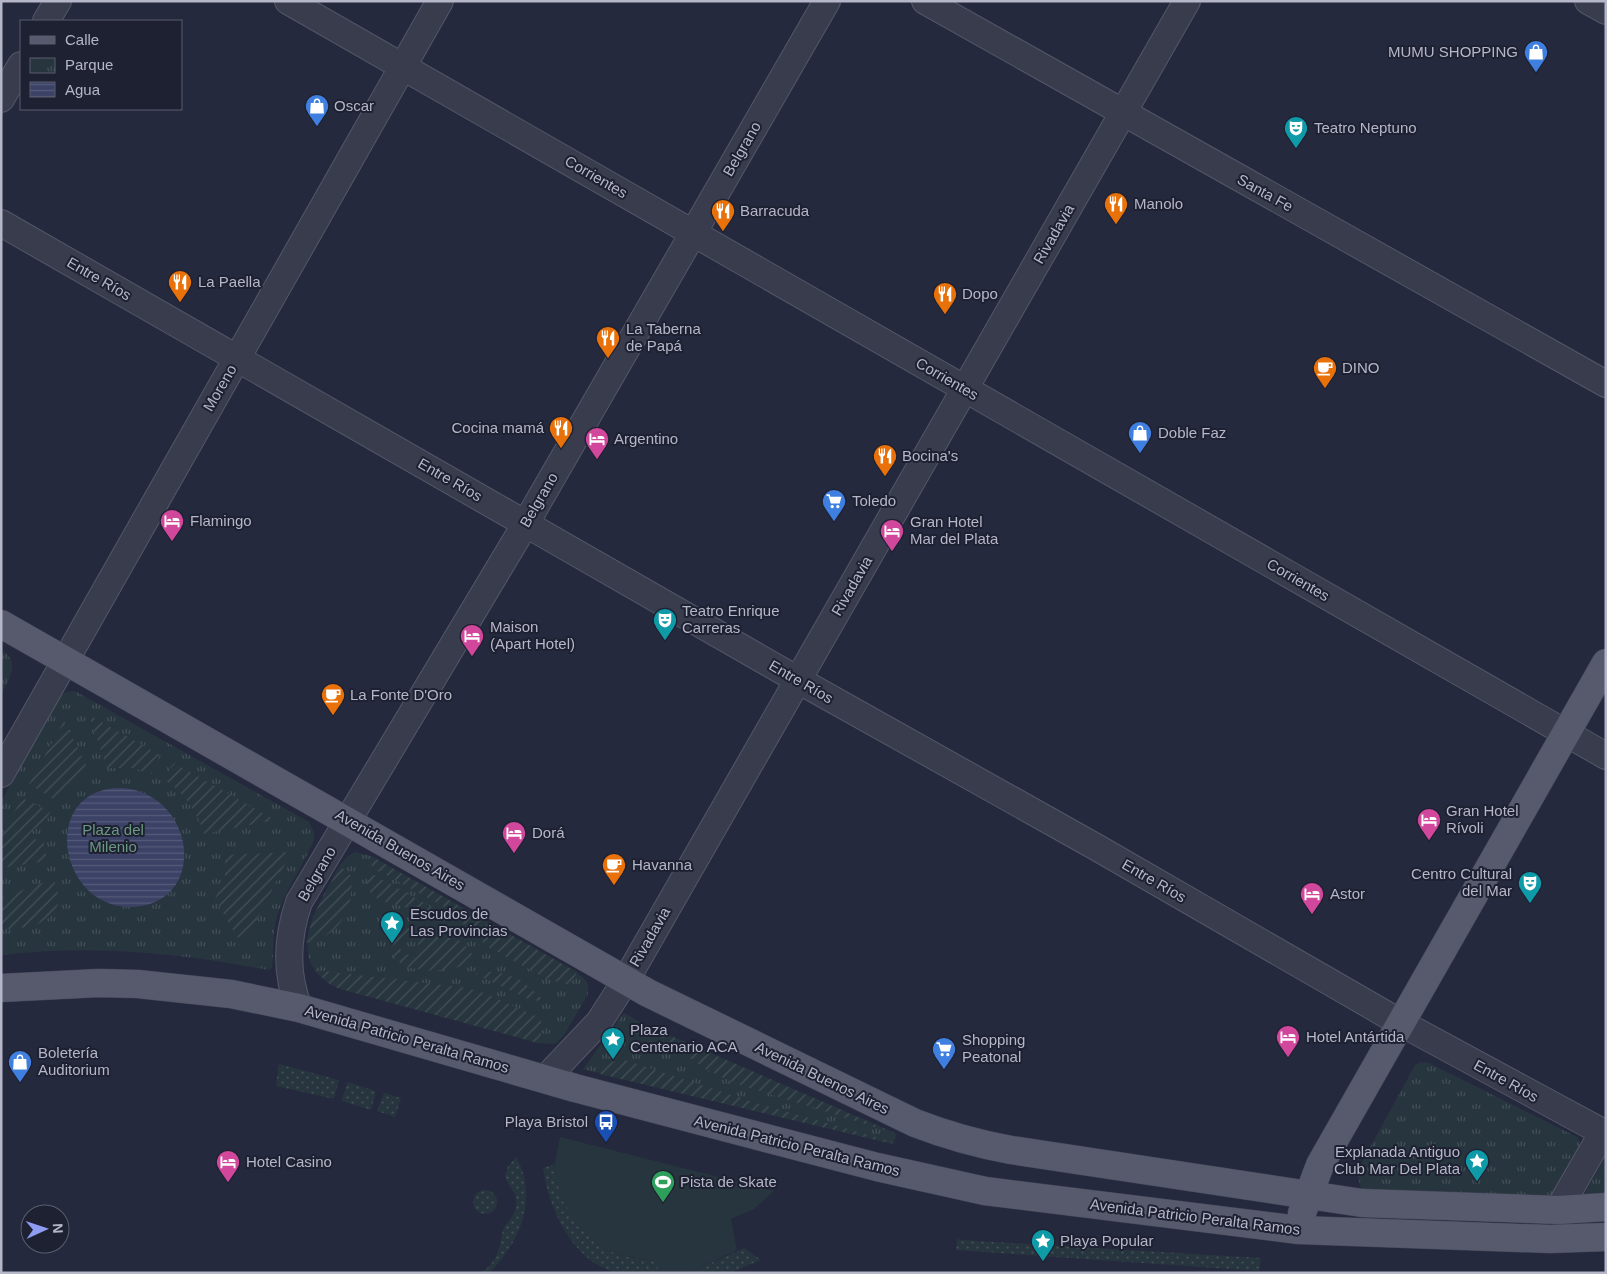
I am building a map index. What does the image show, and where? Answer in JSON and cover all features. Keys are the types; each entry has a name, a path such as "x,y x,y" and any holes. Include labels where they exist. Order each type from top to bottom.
{"main road":[{"name":"Avenida Buenos Aires","path":"1,624 626,980 675,1006 915,1123 938,1132 1011,1150 1307,1196"},
{"path":"1299,1230 1307,1196 1320,1166 1606,663"},
{"name":"Avenida Patricio Peralta Ramos","path":"1,988 90,983 138,984 231,994 299,1008 545,1079 868,1165 963,1187 1025,1197 1299,1230 1550,1239 1606,1237"},
{"path":"1307,1196 1362,1203 1558,1210 1606,1207"}],"street":[{"path":"47,20 58,1"},
{"name":"Corrientes","path":"288,1 1606,756"},
{"name":"Moreno","path":"1,774 440,1"},
{"name":"Belgrano","path":"299,1008 292,991 290,976 290,936 299,902 526,523 827,1"},
{"name":"Santa Fe","path":"925,1 1606,384"},
{"name":"Rivadavia","path":"545,1079 599,1022 626,980 1187,1"},
{"path":"1588,1 1606,11"},
{"path":"1,99 20,67"},
{"name":"Entre Ríos","path":"1,223 798,680 1096,847 1402,1023 1604,1133"},
{"path":"1558,1210 1604,1133"}],"green space":[{"path":"1,650 11,659 12,670 1,694"},
{"name":"Plaza del Milenio","path":"75,691 309,822 314,832 314,840 279,910 274,933 272,968 268,970 169,955 102,950 68,950 1,955 1,802 59,697 66,692"},
{"path":"89,715 160,755 151,774 133,768 107,768"},
{"path":"64,721 89,771 73,779 55,800 29,784"},
{"path":"174,763 275,820 204,834 198,818 189,803 171,784 163,779"},
{"path":"22,798 50,811 45,827 35,828 28,836 44,843 47,861 1,868 1,836"},
{"path":"291,852 249,936 243,939 237,937 215,899 225,876 225,855"},
{"path":"355,852 371,856 583,977 588,984 588,994 564,1035 555,1044 538,1043 348,991 329,983 316,972 310,960 307,946 314,916 339,866"},
{"path":"371,856 577,972 570,985 547,979 488,947 446,908 372,867"},
{"path":"340,866 351,876 352,888 347,910 336,928 318,940 306,943 313,916"},
{"path":"367,871 433,908 440,917 379,900 367,889"},
{"path":"53,879 58,893 58,904 54,913 37,924 13,929 1,929 1,898"},
{"path":"414,926 423,927 450,935 465,945 475,960 456,968 444,970 418,969 407,966 398,961 392,954 393,939 402,929","holes":["410,935 418,941 416,951 409,955 402,953 398,944 403,936"]},
{"path":"315,970 467,988 484,993 538,1017 542,1026 538,1043 337,988 328,983"},
{"path":"489,972 506,974 513,977 533,990 545,1002 528,999 475,974"},
{"path":"624,1013 647,1026 897,1134 893,1144 583,1069"},
{"path":"647,1026 897,1134 734,1083 705,1069"},
{"path":"622,1059 753,1102 890,1141 893,1144 600,1074 606,1064"},
{"path":"1421,1062 1429,1063 1577,1137 1580,1142 1578,1149 1550,1197 1362,1190 1357,1175 1361,1164 1415,1065"},
{"path":"279,1064 339,1080 334,1099 276,1086"},
{"path":"347,1082 376,1091 371,1110 342,1101"},
{"path":"384,1093 401,1098 395,1117 377,1111"},
{"name":"Pista de Skate","path":"560,1137 774,1191 754,1209 731,1219 737,1250 689,1273 661,1273 654,1261 612,1252 600,1246 580,1227 565,1203 556,1177 555,1164"},
{"path":"1606,1156 1606,1197 1585,1195 1586,1191"},
{"path":"516,1157 523,1172 526,1188 523,1219 510,1248 500,1261 489,1273 481,1273 495,1259 504,1227 516,1208 516,1199 505,1175 508,1166"},
{"path":"555,1164 566,1203 573,1216 590,1238 612,1252 627,1257 654,1261 661,1273 618,1273 602,1268 576,1246 566,1232 550,1200 543,1168"},
{"path":"485,1190 494,1193 497,1202 494,1211 485,1214 476,1211 473,1202 476,1193"},
{"path":"957,1239 1261,1258 1259,1271 956,1250"},
{"path":"744,1248 761,1260 730,1273 689,1273"}],"water":[{"path":"122,788 147,795 166,809 179,828 184,850 182,871 172,889 155,902 129,907 105,902 86,888 73,869 67,847 69,825 78,806 96,793"}],"place":[{"name":"MUMU SHOPPING","path":"1536,73"},
{"name":"Oscar","path":"317,127"},
{"name":"Teatro Neptuno","path":"1296,149"},
{"name":"Manolo","path":"1116,225"},
{"name":"Barracuda","path":"723,232"},
{"name":"La Paella","path":"180,303"},
{"name":"Dopo","path":"945,315"},
{"name":"La Taberna de Papá","path":"608,359"},
{"name":"DINO","path":"1325,389"},
{"name":"Cocina mamá","path":"561,449"},
{"name":"Doble Faz","path":"1140,454"},
{"name":"Argentino","path":"597,460"},
{"name":"Bocina's","path":"885,477"},
{"name":"Toledo","path":"834,522"},
{"name":"Flamingo","path":"172,542"},
{"name":"Gran Hotel Mar del Plata","path":"892,552"},
{"name":"Teatro Enrique Carreras","path":"665,641"},
{"name":"Maison (Apart Hotel)","path":"472,657"},
{"name":"La Fonte D'Oro","path":"333,716"},
{"name":"Gran Hotel Rívoli","path":"1429,841"},
{"name":"Dorá","path":"514,854"},
{"name":"Havanna","path":"614,886"},
{"name":"Centro Cultural del Mar","path":"1530,904"},
{"name":"Astor","path":"1312,915"},
{"name":"Escudos de Las Provincias","path":"392,944"},
{"name":"Hotel Antártida","path":"1288,1058"},
{"name":"Plaza Centenario ACA","path":"613,1060"},
{"name":"Shopping Peatonal","path":"944,1070"},
{"name":"Boletería Auditorium","path":"20,1083"},
{"name":"Playa Bristol","path":"606,1143"},
{"name":"Explanada Antiguo Club Mar Del Plata","path":"1477,1182"},
{"name":"Hotel Casino","path":"228,1183"},
{"name":"Pista de Skate","path":"663,1203"},
{"name":"Playa Popular","path":"1043,1262"}]}
